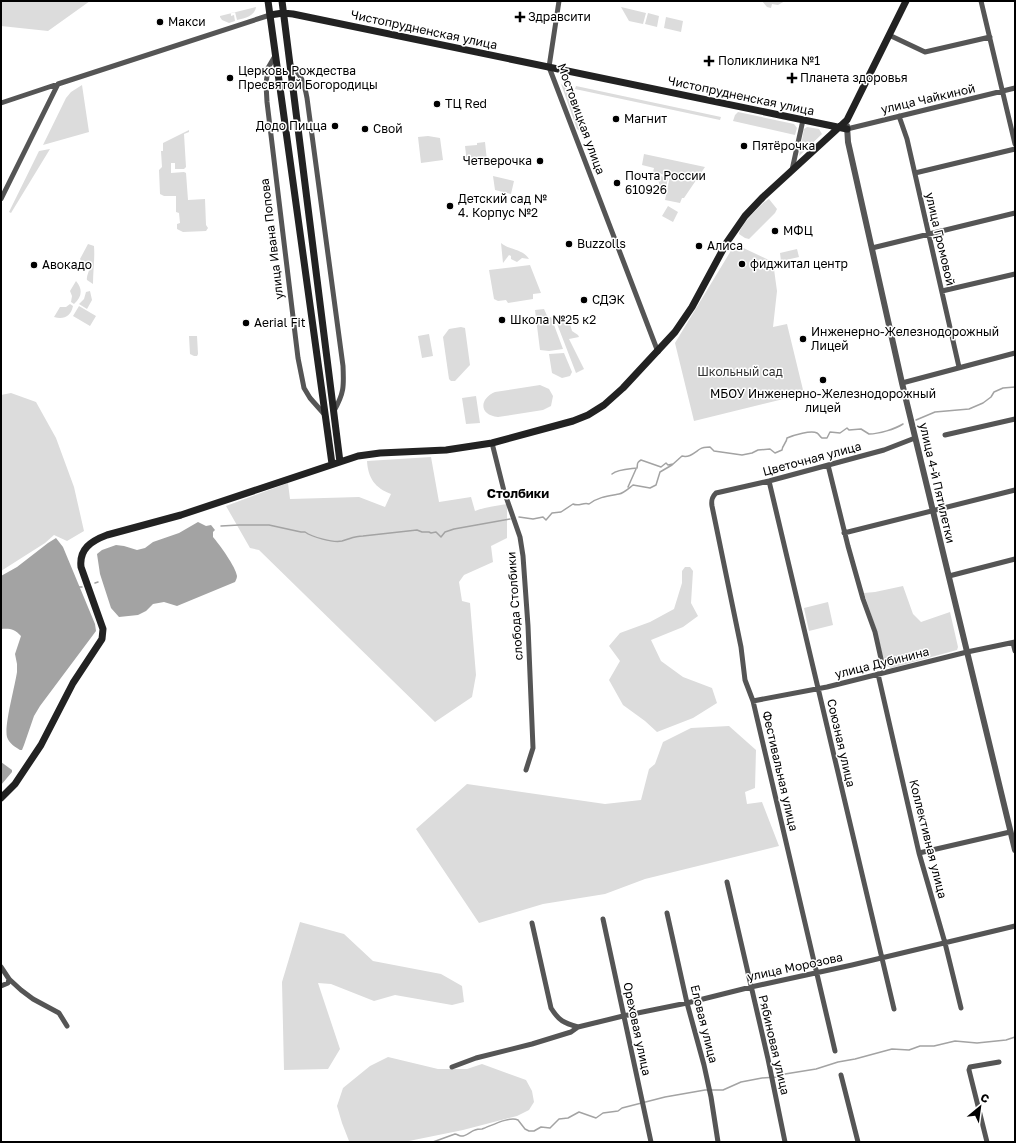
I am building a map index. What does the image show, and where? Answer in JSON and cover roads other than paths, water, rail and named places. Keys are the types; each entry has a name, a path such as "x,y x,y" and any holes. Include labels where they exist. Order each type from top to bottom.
{"main road":[{"path":"268,1 332,464"},
{"path":"282,1 340,462"},
{"path":"1,798 15,784 42,745 73,683 102,639 103,629 81,567 80,557 88,545 98,538 107,535 181,515 358,456 446,450 492,443 549,428 592,414 623,388 672,336 689,312 736,227 763,197 847,120 906,1"},
{"name":"Чистопрудненская улица","path":"270,15 283,13 293,14 847,129"}],"street":[{"name":"Мостовицкая улица","path":"559,1 549,67 658,352"},
{"path":"981,1 1015,144"},
{"name":"Чистопрудненская улица","path":"1,103 270,15"},
{"path":"889,35 925,52 990,37"},
{"name":"улица Ивана Попова","path":"276,55 268,68 266,84 267,102 298,358 304,388 310,398 325,415"},
{"path":"290,64 304,82 307,98 344,366 344,386 341,398 334,411"},
{"path":"1,200 58,84"},
{"name":"улица Чайкиной","path":"847,129 1015,88"},
{"name":"улица Громовой","path":"899,116 904,129 915,174 959,367"},
{"path":"792,170 803,120"},
{"name":"улица 4-й Пятилетки","path":"847,120 848,142 902,383 1014,846"},
{"path":"915,174 1015,149"},
{"path":"872,248 1015,213"},
{"path":"942,291 1015,274"},
{"path":"902,383 1015,353"},
{"path":"945,436 1015,419"},
{"name":"Цветочная улица","path":"713,496 722,491 769,481 884,450 915,438"},
{"name":"слобода Столбики","path":"492,443 504,491 520,537 523,556 528,626 533,748 526,770"},
{"path":"828,465 844,533 862,599 875,632 884,672"},
{"name":"Союзная улица","path":"769,481 894,1010"},
{"path":"844,533 1015,490"},
{"name":"Фестивальная улица","path":"713,496 712,506 740,640 745,680 753,701 818,973 835,1051"},
{"path":"949,576 1015,559"},
{"path":"1014,642 1015,651"},
{"name":"улица Дубинина","path":"753,701 818,688 1014,642"},
{"name":"Коллективная улица","path":"878,674 919,853 945,943 961,1008"},
{"path":"919,853 1010,832"},
{"name":"Рябиновая улица","path":"727,882 773,1082 785,1142"},
{"name":"Еловая улица","path":"667,913 687,1003 710,1094 718,1142"},
{"name":"Ореховая улица","path":"603,919 623,1016 652,1142"},
{"path":"532,923 551,1008 557,1017 564,1023 578,1027"},
{"name":"улица Морозова","path":"452,1067 476,1058 532,1044 571,1032 578,1027 818,973 1015,926"},
{"path":"1,967 9,978 32,999 59,1013 67,1026"},
{"path":"1,986 8,983 9,978"},
{"path":"987,1142 969,1070 970,1067 999,1062"},
{"path":"841,1075 858,1142"}],"waterway":[{"path":"916,420 935,412 969,409 983,403 991,397 994,392 1003,388 1015,387"},
{"path":"519,517 533,519 543,517 546,520 552,513 561,512 573,504 589,504 600,498 621,493 633,485 650,488 656,485 660,472 672,465 682,456 694,454 704,447 710,447 714,451 742,455 758,450 770,449 775,453 782,450 787,438 802,433 814,432 818,433 822,438 827,438 830,432 840,433 847,428 849,430 861,429 869,434 873,434 887,431 903,424"},
{"path":"612,474 621,470 637,468 638,463 641,460 661,467 666,463 668,465 673,464"},
{"path":"628,487 636,469"},
{"path":"221,526 269,525 305,532 323,539 342,541 357,536 417,530 431,533 436,532 441,537 445,532 454,529 510,519"},
{"path":"433,1142 455,1134 464,1136 476,1130 510,1119 518,1120 525,1129 529,1131 534,1131 541,1127 550,1128 559,1119 568,1118 579,1112 596,1118 603,1113 618,1111 622,1108 665,1097 705,1090 723,1090 741,1082 777,1077 785,1074 816,1069 892,1049 909,1050 920,1046 934,1046 955,1041 977,1043 1006,1040 1015,1037"}],"place":[{"name":"Здравсити","path":"520,17"},
{"name":"Макси","path":"160,22"},
{"name":"Поликлиника №1","path":"709,61"},
{"name":"Церковь Рождества Пресвятой Богородицы","path":"230,78"},
{"name":"Планета здоровья","path":"792,78"},
{"name":"ТЦ Red","path":"437,104"},
{"name":"Магнит","path":"616,119"},
{"name":"Додо Пицца","path":"335,126"},
{"name":"Свой","path":"365,129"},
{"name":"Пятёрочка","path":"744,146"},
{"name":"Четверочка","path":"540,161"},
{"name":"Почта России 610926","path":"617,183"},
{"name":"Детский сад № 4. Корпус №2","path":"450,206"},
{"name":"МФЦ","path":"775,231"},
{"name":"Buzzolls","path":"569,244"},
{"name":"Алиса","path":"699,246"},
{"name":"фиджитал центр","path":"742,264"},
{"name":"Авокадо","path":"34,265"},
{"name":"СДЭК","path":"584,300"},
{"name":"Школа №25 к2","path":"502,320"},
{"name":"Aerial Fit","path":"246,323"},
{"name":"Инженерно-Железнодорожный Лицей","path":"803,339"},
{"name":"МБОУ Инженерно-Железнодорожный лицей","path":"823,380"}],"district":[{"name":"Столбики","path":"518,493"}],"park label":[{"name":"Школьный сад","path":"740,372"}]}
